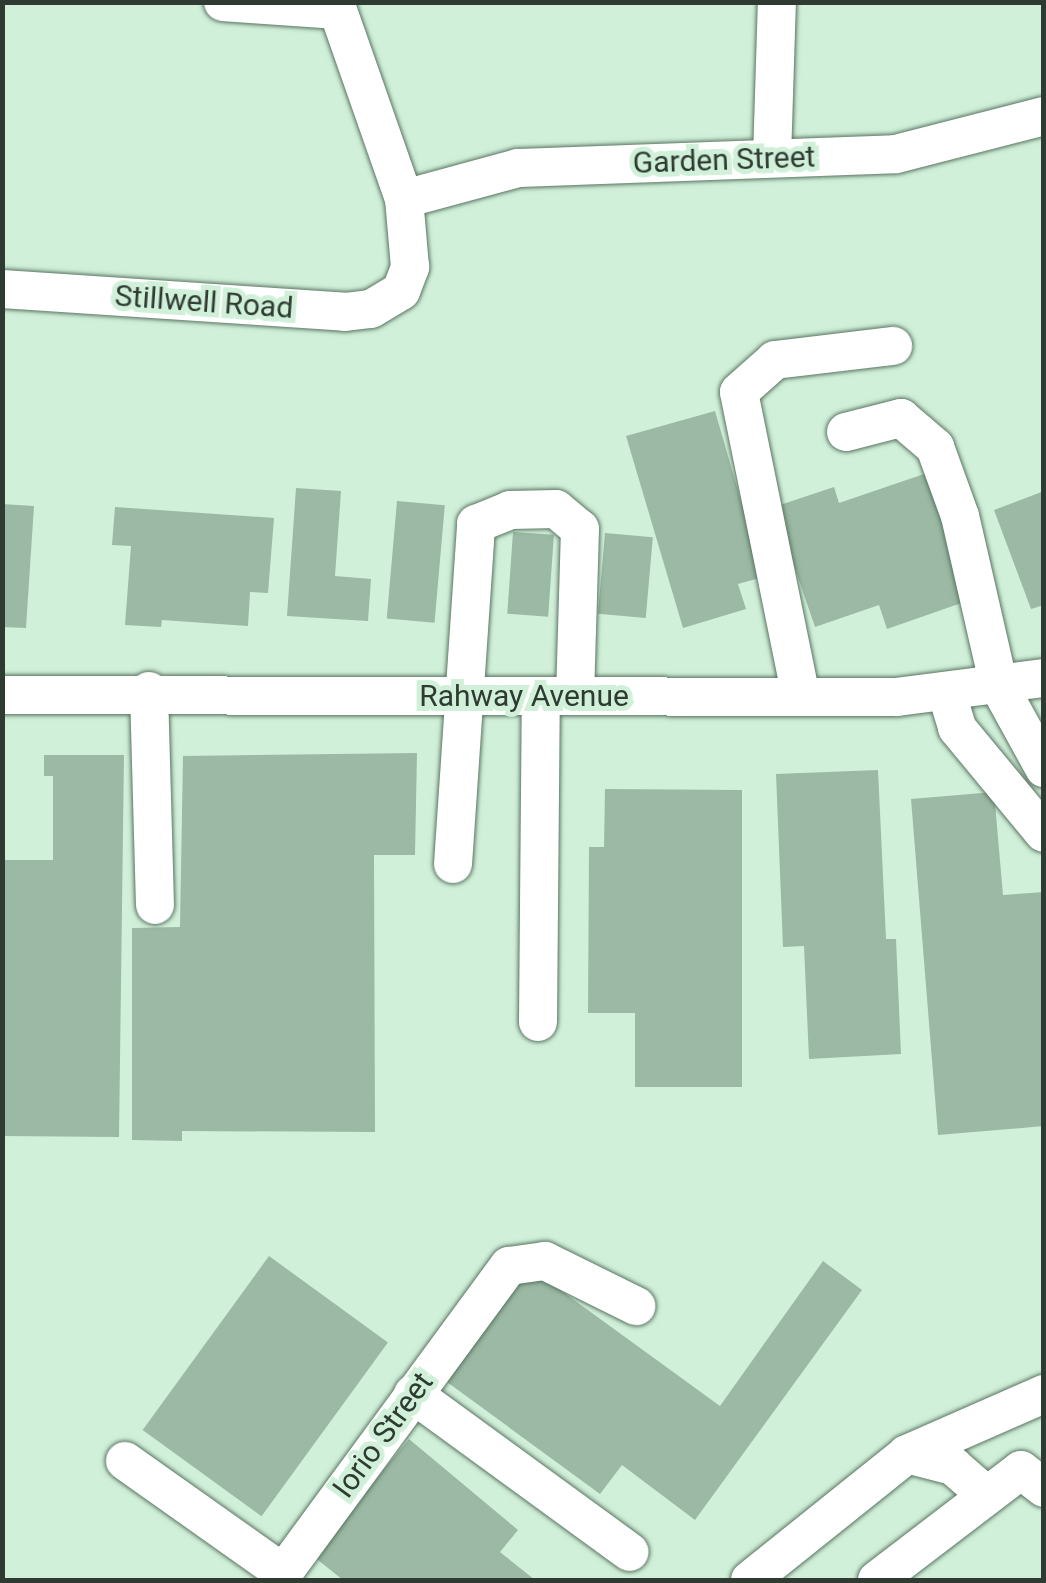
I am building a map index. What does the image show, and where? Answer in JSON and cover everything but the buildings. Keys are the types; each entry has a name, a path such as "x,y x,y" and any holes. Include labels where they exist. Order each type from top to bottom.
{"street":[{"path":"223,2 336,6 404,200"},
{"path":"772,158 777,2"},
{"name":"Garden Street","path":"404,200 518,168 896,154 1044,116"},
{"name":"Stillwell Road","path":"2,288 345,312 371,309 400,290 410,267 404,200"},
{"path":"802,696 739,392 775,360 893,346"},
{"path":"846,432 901,418 935,447 960,516 999,686 1044,768"},
{"path":"453,864 460,696 476,524 510,510 556,509 580,529 558,696 538,1022"},
{"name":"Rahway Avenue","path":"2,696 148,691 802,696 946,691 1044,678"},
{"path":"148,691 155,905"},
{"path":"946,691 964,738 1044,833"},
{"name":"Iorio Street","path":"280,1577 509,1266 545,1262 636,1306"},
{"path":"413,1394 630,1552"},
{"path":"750,1580 906,1454 1044,1394"},
{"path":"906,1454 953,1466 985,1494"},
{"path":"124,1461 280,1577"},
{"path":"877,1580 1021,1470 1044,1488"}]}
